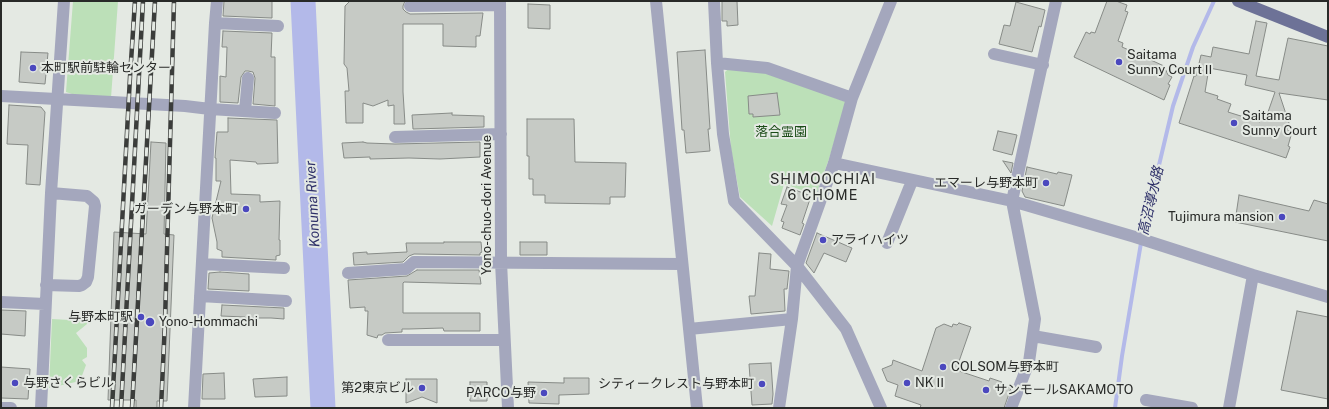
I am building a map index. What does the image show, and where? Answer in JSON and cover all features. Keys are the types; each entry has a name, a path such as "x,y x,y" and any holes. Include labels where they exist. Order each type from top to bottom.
{"main road":[{"path":"1238,1 1328,37"}],"street":[{"path":"41,408 56,98 64,1"},
{"path":"194,408 214,23 217,1"},
{"path":"656,1 697,408"},
{"path":"714,1 723,134 734,201 797,266 846,329 881,408"},
{"path":"779,408 792,319 797,266 834,164 852,98 891,1"},
{"path":"1011,408 1029,362 1035,319 1012,201 1056,1"},
{"path":"410,6 500,3"},
{"name":"Yono-chuo-dori Avenue","path":"500,3 501,262 508,408"},
{"path":"214,23 278,26"},
{"path":"994,54 1043,65"},
{"path":"717,63 767,68 852,98"},
{"path":"245,111 248,78"},
{"path":"1,96 185,106 275,113"},
{"path":"396,138 501,134"},
{"path":"834,164 1012,201 1135,237 1253,275 1328,297"},
{"path":"887,243 912,181"},
{"path":"46,285 79,286 86,282 88,277 95,206 94,202 87,196 51,193"},
{"path":"348,273 406,269 414,262 682,264"},
{"path":"202,264 284,268"},
{"path":"1229,408 1253,275"},
{"path":"200,296 286,301"},
{"path":"1,302 45,304"},
{"path":"689,329 792,319"},
{"path":"1033,336 1096,347"},
{"path":"388,340 504,340"},
{"path":"1146,400 1192,408"},
{"path":"1,408 11,408"}],"green space":[{"path":"73,1 118,1 111,98 78,96 66,92"},
{"name":"落合霊園","path":"728,69 766,72 846,102 829,159 816,195 784,184 772,226 740,197 731,149 725,72"},
{"path":"52,319 87,321 87,324 76,333 87,348 87,357 82,360 86,365 80,381 49,388"}],"building":[{"path":"224,1 272,1 272,18 223,16"},
{"path":"350,1 405,1 403,9 410,14 483,13 480,36 476,36 476,47 443,46 443,24 403,24 403,92 405,124 394,124 394,105 388,106 388,100 373,106 363,103 363,123 346,123 345,91 349,91 347,68 344,64 345,6"},
{"path":"722,1 737,1 738,25 727,26 727,21 722,21"},
{"name":"Saitama Sunny CourtⅡ","path":"1107,1 1116,1 1127,5 1125,11 1128,12 1118,41 1123,43 1122,47 1164,66 1168,75 1172,77 1168,84 1170,85 1164,100 1074,57 1086,32 1090,34 1091,32 1095,33"},
{"path":"1016,2 1045,10 1041,27 1039,26 1032,52 999,44 1004,25 1010,26"},
{"path":"528,4 550,5 550,29 528,28"},
{"path":"1256,21 1267,23 1256,76 1279,80 1288,38 1328,46 1328,100 1279,93 1289,123 1287,130 1292,132 1288,146 1290,147 1286,158 1179,123 1194,76 1196,76 1201,55 1211,57 1213,47 1249,54","holes":["1209,68 1247,75 1245,85 1275,92 1267,115 1263,113 1260,122 1228,112 1231,104 1217,99 1218,96 1205,92"]},
{"path":"223,31 272,33 271,57 275,57 275,106 253,104 255,78 253,72 248,71 245,71 241,77 238,103 220,102 220,76 226,77 227,47 222,47"},
{"path":"705,50 710,151 686,153 684,130 682,130 677,52"},
{"name":"本町駅前駐輪センター","path":"21,52 48,53 45,84 19,82"},
{"path":"777,93 780,115 753,117 753,114 749,114 748,96"},
{"path":"9,105 41,107 45,112 40,185 26,184 28,145 7,144"},
{"path":"452,113 452,115 484,116 484,127 413,129 412,115"},
{"path":"228,118 277,120 278,163 257,164 256,162 230,160 231,194 260,195 260,202 280,201 280,255 276,256 276,260 222,257 222,251 217,249 212,218 221,181 216,181 215,158 217,132 228,132"},
{"path":"527,119 574,119 575,162 626,163 625,197 610,197 610,204 545,203 545,195 533,195 533,179 529,179 529,156 527,156"},
{"path":"998,131 1017,135 1012,155 993,150"},
{"name":"与野本町駅","path":"151,142 166,143 164,234 174,235 167,401 157,401 157,408 136,408 136,400 108,400 114,232 146,234"},
{"path":"363,142 395,144 480,142 480,157 440,159 370,159 370,157 344,158 342,143"},
{"path":"1003,161 1013,163 1011,173"},
{"name":"エマーレ与野本町","path":"1027,167 1057,174 1058,172 1072,175 1064,206 1025,197 1022,191"},
{"path":"787,187 811,196 802,223 804,224 800,235 782,228 784,222 781,221 787,205 781,204"},
{"name":"Tujimura mansion","path":"1239,195 1309,211 1314,200 1328,204 1328,241 1235,222"},
{"name":"アライハイツ","path":"817,233 852,248 846,262 824,253 814,273 806,263"},
{"path":"481,242 482,252 480,255 414,254 409,256 403,262 354,265 353,253 367,252 367,254 407,252 406,243"},
{"path":"520,242 547,242 547,255 520,255"},
{"path":"759,253 771,254 770,269 789,271 787,289 784,289 785,311 751,314 749,296 755,296"},
{"path":"417,270 479,270 481,284 404,282 403,313 480,313 480,331 444,331 443,328 402,329 402,332 385,333 378,335 377,338 367,335 368,311 365,311 365,307 350,308 348,280 407,276"},
{"path":"220,272 249,274 249,291 208,289 209,273"},
{"path":"222,305 284,308 284,319 221,316"},
{"path":"1,310 26,311 25,336 1,334"},
{"path":"1297,311 1328,317 1328,399 1281,390"},
{"path":"959,323 971,327 956,370 989,381 990,378 1002,382 1000,385 1011,388 1004,408 920,408 921,405 895,396 898,385 887,381 882,369 892,365 893,360 922,371 936,328 944,324 952,327 953,324 957,325"},
{"name":"シティークレスト与野本町","path":"771,363 773,394 772,404 752,405 749,364"},
{"name":"与野さくらビル","path":"1,367 30,369 28,399 1,398"},
{"path":"224,373 225,399 202,399 203,374"},
{"path":"287,377 287,396 255,397 253,379"},
{"path":"564,378 589,378 589,394 559,395 559,404 529,403 528,382 564,383"},
{"name":"第2東京ビル","path":"406,379 437,379 437,403 422,397 406,403"},
{"path":"470,382 487,382 487,401 470,401"}],"waterway":[{"name":"Konuma River","path":"303,1 323,408"},
{"name":"高沼導水路","path":"1115,408 1142,237 1173,106 1193,47 1214,1"}],"railway":[{"path":"112,408 135,1"},
{"path":"121,408 143,1"},
{"path":"132,408 155,1"},
{"path":"161,408 165,322 174,1"}],"place":[{"name":"Saitama Sunny CourtⅡ","path":"1119,62"},
{"name":"本町駅前駐輪センター","path":"33,68"},
{"name":"Saitama Sunny Court","path":"1234,123"},
{"name":"エマーレ与野本町","path":"1046,183"},
{"name":"ガーデン与野本町","path":"246,209"},
{"name":"Tujimura mansion","path":"1282,217"},
{"name":"アライハイツ","path":"823,240"},
{"name":"与野本町駅","path":"141,317"},
{"name":"Yono-Hommachi","path":"150,322"},
{"name":"COLSOM与野本町","path":"943,367"},
{"name":"与野さくらビル","path":"15,383"},
{"name":"NKⅡ","path":"907,383"},
{"name":"シティークレスト与野本町","path":"762,384"},
{"name":"第2東京ビル","path":"422,388"},
{"name":"サンモールSAKAMOTO","path":"986,390"},
{"name":"PARCO与野","path":"544,393"}],"district":[{"name":"SHIMOOCHIAI 6 CHOME","path":"823,188"}]}
